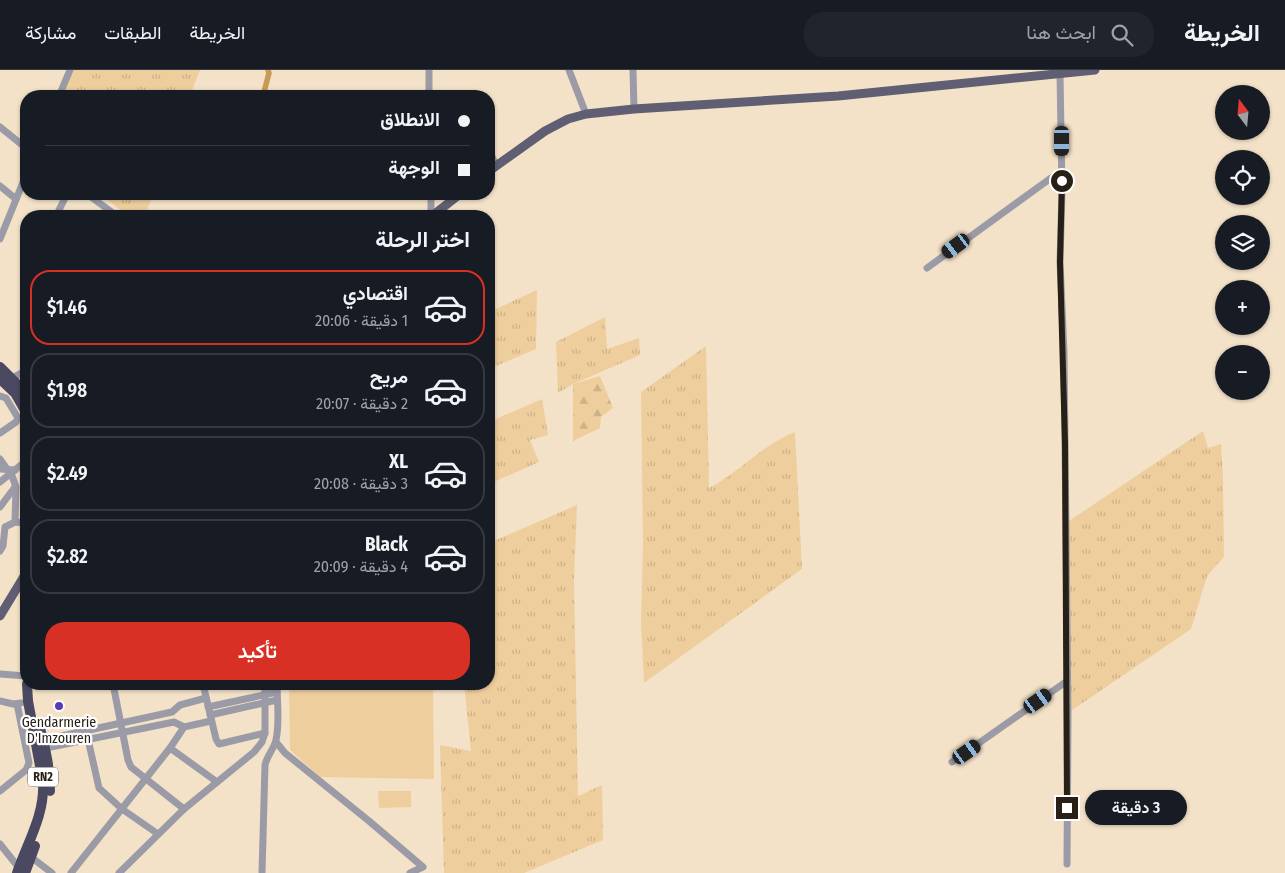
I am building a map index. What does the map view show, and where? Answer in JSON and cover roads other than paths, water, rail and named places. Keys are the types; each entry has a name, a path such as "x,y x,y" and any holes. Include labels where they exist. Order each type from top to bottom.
{"highway":[{"path":"0,366 20,388"},
{"path":"0,379 15,394 20,402"},
{"name":"RN2","path":"20,871 34,831 44,782 27,690"},
{"name":"RN2","path":"20,871 31,857 39,838 50,794 50,775 45,744 37,716 33,690"}],"main road":[{"path":"495,167 554,125 586,114 634,109 838,96 1044,73 1060,74 1095,70"},
{"path":"440,210 452,200"},
{"path":"2,609 20,582"}],"street":[{"path":"62,90 70,70"},
{"path":"429,70 429,90"},
{"path":"569,70 586,114"},
{"path":"633,70 634,109"},
{"path":"1060,74 1062,170 1060,262 1064,353 1067,864"},
{"path":"0,127 20,143"},
{"path":"926,268 1062,170"},
{"path":"0,186 16,199"},
{"path":"0,239 20,189"},
{"path":"95,200 109,210"},
{"path":"0,216 8,221"},
{"path":"12,378 20,373"},
{"path":"0,396 6,398 18,418 16,422 0,433"},
{"path":"0,459 16,487 15,522"},
{"path":"0,482 8,470 20,464"},
{"path":"0,507 16,487"},
{"path":"0,551 5,527 15,522 20,522"},
{"path":"0,674 20,676"},
{"path":"952,762 1067,681"},
{"path":"114,690 130,765 184,809"},
{"path":"204,690 216,739 221,744 265,733"},
{"path":"119,873 184,809 254,752 262,742 265,733 266,690"},
{"path":"262,873 265,765 268,754 276,742 277,690"},
{"path":"71,873 170,748 184,727 210,714 277,696"},
{"path":"45,744 85,731 172,712 180,705 206,698"},
{"path":"0,701 17,704 28,701"},
{"path":"0,791 26,770 29,764 17,704"},
{"path":"172,712 174,722"},
{"path":"45,744 174,722 184,727"},
{"path":"85,731 100,788 122,809 158,834"},
{"path":"276,742 285,753 423,867 410,873"},
{"path":"170,748 217,782"},
{"path":"2,849 20,871"},
{"path":"31,857 52,873"}],"waterway":[{"path":"265,90 268,70"}],"place":[{"name":"Gendarmerie D'Imzouren","path":"59,706"}]}
